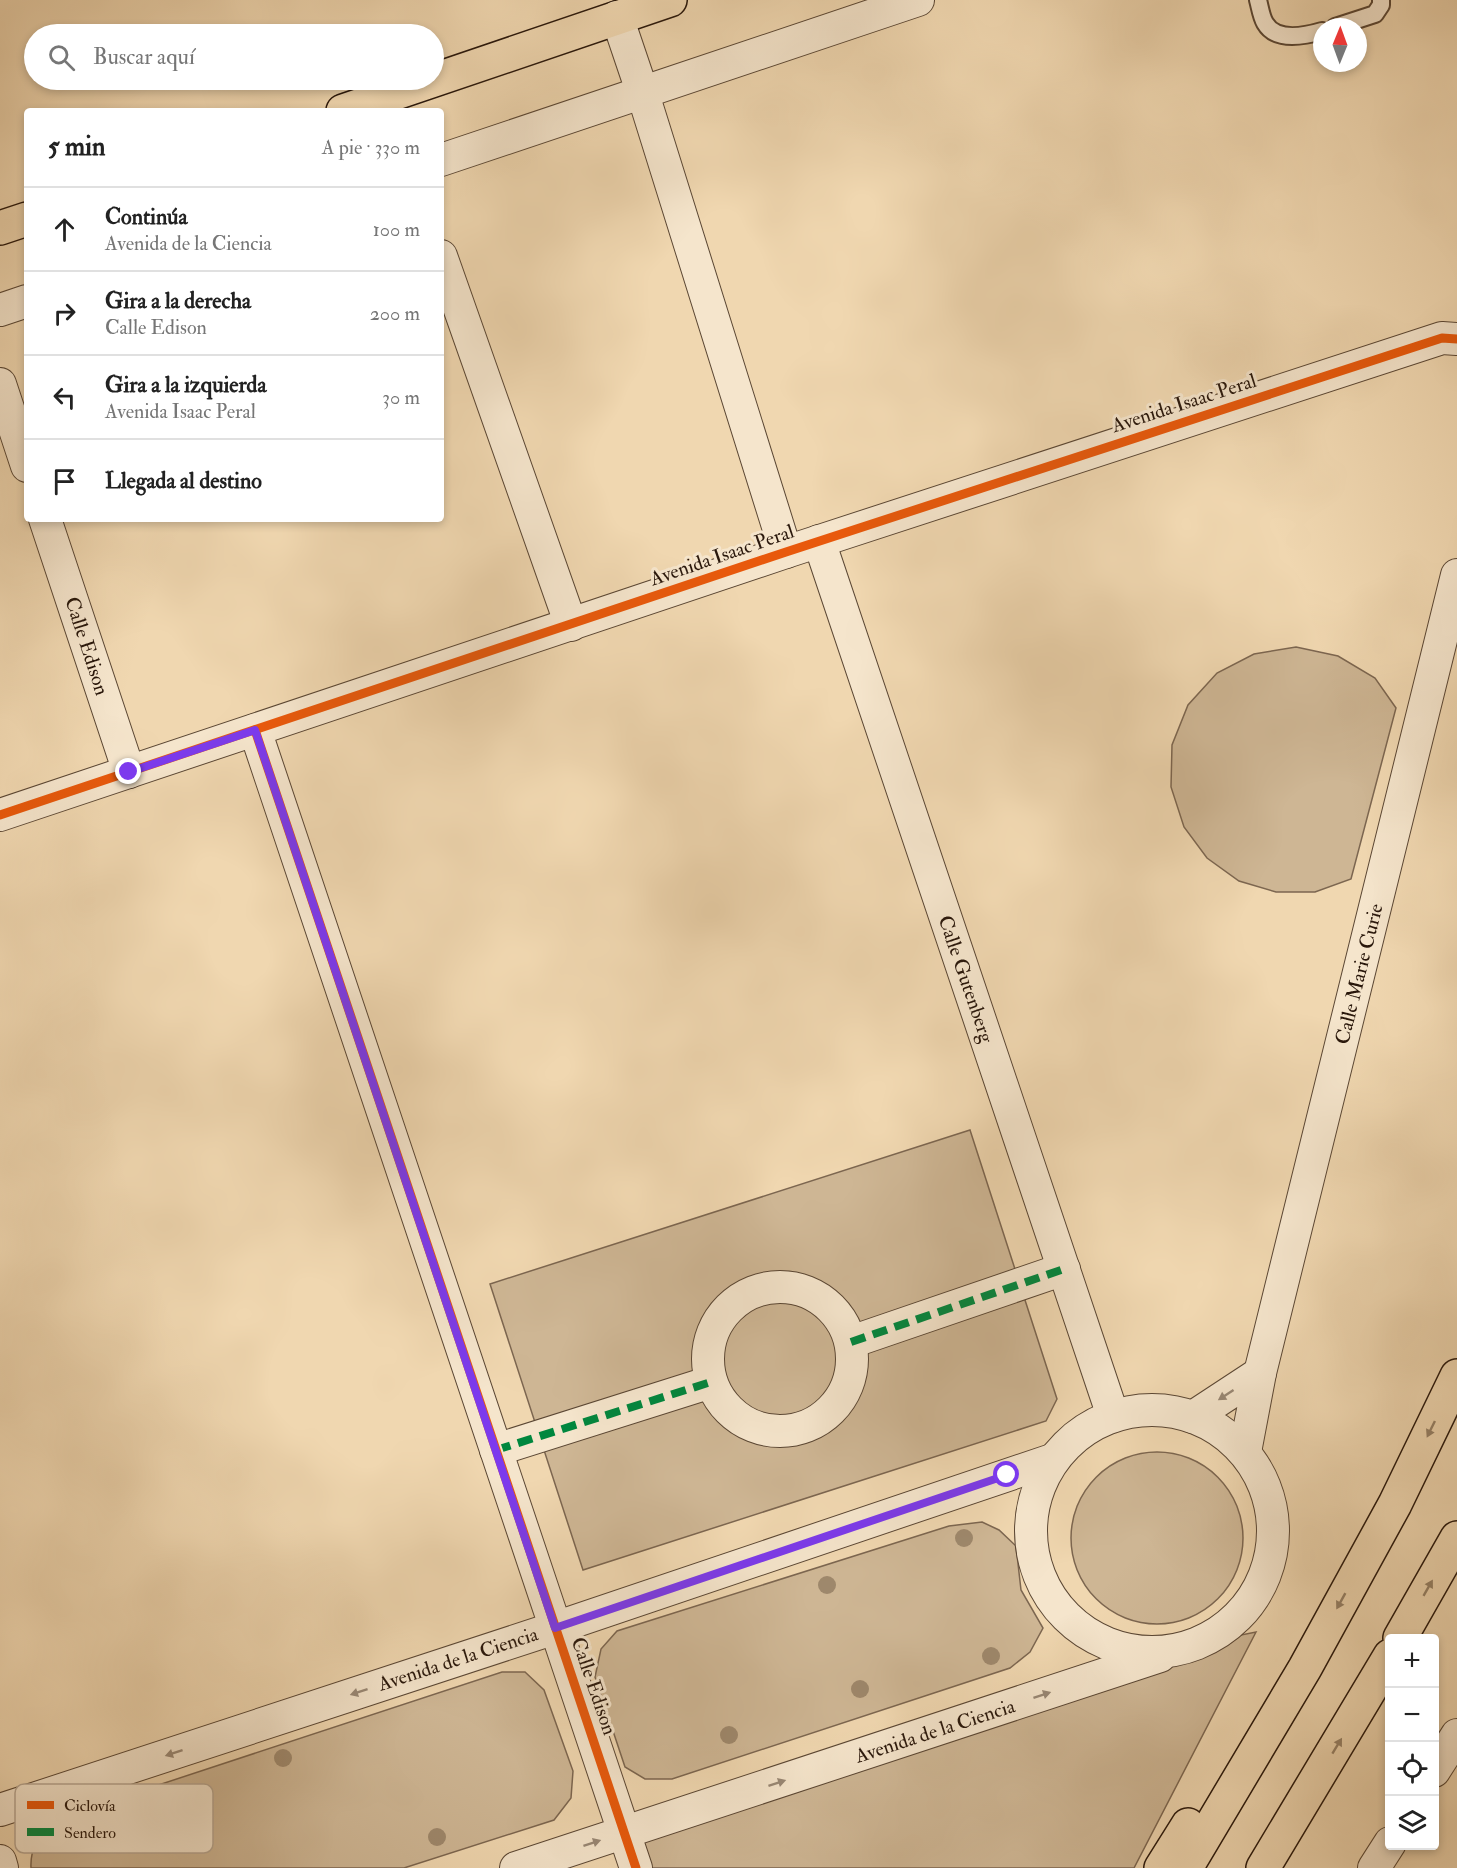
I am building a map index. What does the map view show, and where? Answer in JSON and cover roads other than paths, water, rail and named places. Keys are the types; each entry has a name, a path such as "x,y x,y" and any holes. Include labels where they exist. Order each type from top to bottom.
{"highway":[{"path":"444,76 670,0"},
{"path":"352,108 404,90"},
{"path":"0,228 24,220"},
{"path":"1186,1868 1305,1668 1395,1504 1457,1376"},
{"path":"1402,1634 1457,1538"},
{"path":"1263,1868 1385,1663"},
{"path":"1161,1868 1260,1717 1305,1668"},
{"path":"1276,1868 1312,1787"}],"street":[{"path":"444,159 918,0"},
{"path":"617,17 786,552"},
{"path":"444,265 571,625"},
{"path":"0,310 24,302"},
{"name":"Avenida Isaac Peral","path":"0,815 786,552 1442,338 1457,339"},
{"path":"0,384 24,457"},
{"name":"Calle Edison","path":"46,522 129,772"},
{"name":"Calle Gutenberg","path":"819,542 1113,1416"},
{"name":"Calle Marie Curie","path":"1245,1452 1260,1373 1457,575"},
{"name":"Calle Edison","path":"255,730 636,1868"},
{"path":"850,1342 1064,1269"},
{"path":"784,1286 807,1292 826,1303 842,1321 850,1342 852,1365 847,1388 834,1407 816,1422 795,1431 772,1432 747,1424 727,1410 713,1389 706,1365 709,1339 720,1316 738,1299 761,1289 784,1286"},
{"path":"1193,1416 1260,1373"},
{"path":"495,1450 711,1382"},
{"path":"1153,1409 1193,1416 1221,1431 1245,1452 1265,1485 1274,1523 1270,1561 1255,1596 1229,1625 1196,1644 1182,1649 1146,1652 1109,1645 1076,1627 1051,1600 1035,1567 1029,1530 1036,1493 1052,1460 1079,1433 1113,1416 1153,1409"},
{"name":"Avenida de la Ciencia","path":"79,1784 555,1628 1052,1460"},
{"name":"Avenida de la Ciencia","path":"516,1868 1182,1649"},
{"path":"1439,1763 1457,1735"},
{"name":"Avenida de la Ciencia","path":"0,1810 15,1805"},
{"path":"1374,1868 1385,1850"},
{"path":"0,1861 2,1868"}],"lane":[{"path":"1258,0 1266,25 1282,36 1313,34"},
{"path":"1363,18 1375,14 1381,5 1381,0"}]}
